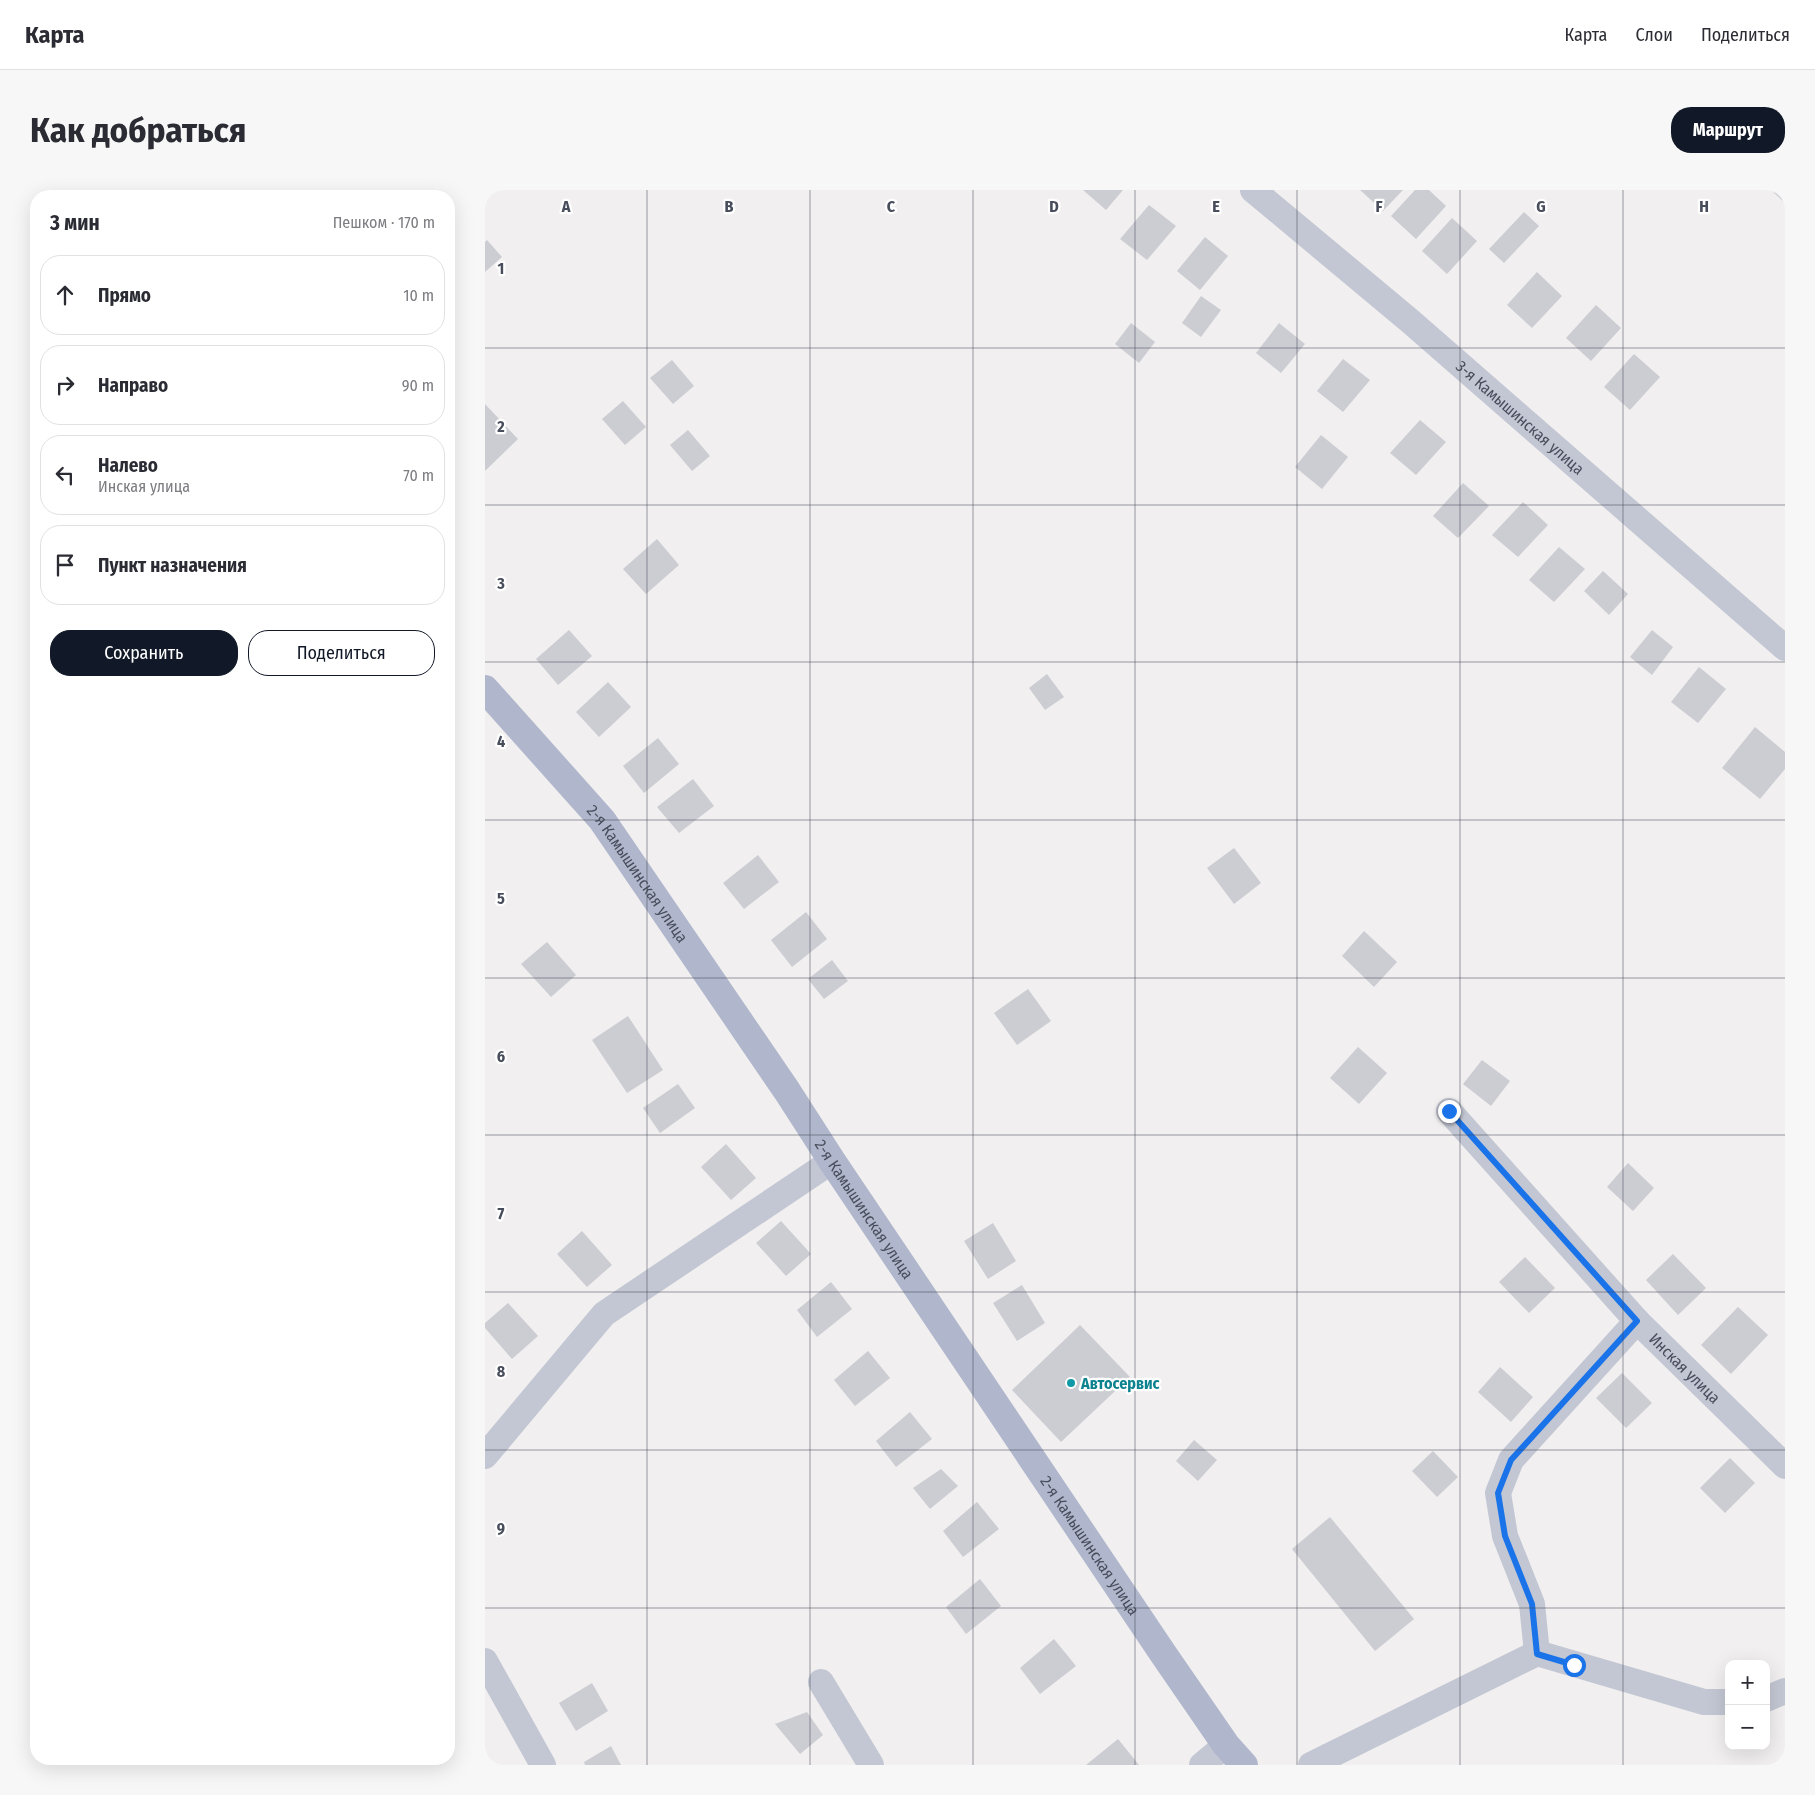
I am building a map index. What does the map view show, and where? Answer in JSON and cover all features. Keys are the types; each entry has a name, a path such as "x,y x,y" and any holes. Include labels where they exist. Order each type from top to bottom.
{"main road":[{"name":"2-я Камышинская улица","path":"485,689 602,820 787,1091 1159,1648 1226,1744 1244,1765"}],"street":[{"name":"3-я Камышинская улица","path":"1253,190 1365,282 1785,648"},
{"name":"Инская улица","path":"1449,1111 1637,1321 1785,1466"},
{"path":"485,1456 604,1314 832,1161"},
{"path":"1537,1654 1532,1604 1505,1536 1498,1493 1511,1460 1637,1321"},
{"path":"1311,1765 1537,1654 1704,1702 1725,1702"},
{"path":"485,1661 543,1765"},
{"path":"821,1682 871,1765"},
{"path":"1770,1698 1785,1692"},
{"path":"1203,1765 1226,1744"}],"building":[{"path":"1083,190 1123,190 1106,210"},
{"path":"1360,190 1403,190 1383,211"},
{"path":"1415,190 1429,190 1446,206 1416,239 1391,216"},
{"path":"1771,190 1785,190 1785,203"},
{"path":"1149,205 1176,226 1147,260 1120,239"},
{"path":"1524,212 1539,226 1504,263 1489,249"},
{"path":"1452,218 1477,241 1447,274 1422,251"},
{"path":"1205,237 1228,256 1200,290 1177,271"},
{"path":"487,240 502,257 485,272 485,242"},
{"path":"1537,272 1562,296 1532,328 1507,305"},
{"path":"1201,296 1221,310 1201,337 1182,323"},
{"path":"1596,305 1621,328 1591,361 1566,338"},
{"path":"1131,323 1155,342 1139,363 1115,344"},
{"path":"1279,323 1305,344 1281,373 1256,353"},
{"path":"1634,354 1660,377 1630,410 1604,387"},
{"path":"1343,359 1370,380 1343,412 1317,391"},
{"path":"672,360 694,386 673,404 650,378"},
{"path":"623,401 646,427 625,445 602,419"},
{"path":"485,404 518,439 485,471"},
{"path":"1420,420 1446,442 1416,475 1390,453"},
{"path":"688,430 710,456 692,471 670,445"},
{"path":"1321,435 1348,457 1322,489 1295,467"},
{"path":"1463,483 1489,506 1458,538 1433,516"},
{"path":"1523,502 1548,525 1518,557 1492,535"},
{"path":"657,539 679,565 646,594 623,569"},
{"path":"1559,547 1585,569 1554,602 1529,580"},
{"path":"1603,571 1628,594 1609,615 1584,591"},
{"path":"569,630 592,656 558,685 536,659"},
{"path":"1652,630 1673,647 1652,675 1630,657"},
{"path":"1699,667 1726,689 1698,723 1671,702"},
{"path":"1047,674 1064,697 1045,710 1029,688"},
{"path":"608,682 631,707 599,737 576,712"},
{"path":"1755,727 1785,752 1785,769 1760,799 1722,768"},
{"path":"658,738 679,764 644,793 623,766"},
{"path":"693,779 714,806 679,833 657,807"},
{"path":"1234,848 1261,883 1234,904 1207,868"},
{"path":"758,855 779,882 744,909 723,883"},
{"path":"806,912 827,939 792,967 771,940"},
{"path":"1364,931 1397,962 1374,987 1342,956"},
{"path":"547,942 576,975 551,997 521,964"},
{"path":"832,960 848,981 824,999 808,979"},
{"path":"1028,989 1051,1021 1017,1045 994,1013"},
{"path":"628,1016 663,1070 627,1093 592,1040"},
{"path":"1358,1047 1387,1073 1359,1104 1330,1078"},
{"path":"1482,1060 1510,1081 1491,1106 1463,1084"},
{"path":"678,1084 695,1108 660,1133 643,1108"},
{"path":"726,1144 756,1178 731,1200 701,1167"},
{"path":"1628,1163 1654,1188 1633,1211 1607,1187"},
{"path":"781,1221 811,1254 786,1276 756,1243"},
{"path":"993,1223 1016,1261 988,1279 964,1241"},
{"path":"582,1231 612,1265 587,1287 557,1254"},
{"path":"1673,1254 1706,1288 1678,1315 1646,1280"},
{"path":"1525,1257 1555,1288 1529,1313 1499,1282"},
{"path":"831,1282 852,1309 817,1337 797,1310"},
{"path":"1022,1285 1045,1323 1017,1341 993,1303"},
{"path":"508,1303 538,1336 512,1359 485,1328 485,1323"},
{"path":"1738,1307 1768,1335 1731,1374 1701,1345"},
{"name":"Автосервис","path":"1080,1325 1130,1377 1061,1442 1012,1390"},
{"path":"868,1351 890,1378 855,1406 834,1380"},
{"path":"1500,1367 1533,1397 1511,1422 1478,1392"},
{"path":"1622,1373 1652,1403 1626,1428 1596,1398"},
{"path":"910,1412 932,1439 896,1467 876,1441"},
{"path":"1194,1440 1217,1460 1198,1481 1176,1461"},
{"path":"1433,1451 1458,1477 1437,1497 1412,1471"},
{"path":"1730,1458 1755,1483 1725,1513 1700,1488"},
{"path":"941,1469 958,1486 930,1509 913,1488"},
{"path":"977,1502 999,1529 963,1557 943,1531"},
{"path":"1330,1517 1414,1619 1375,1651 1292,1549"},
{"path":"980,1579 1001,1606 966,1634 946,1607"},
{"path":"1054,1639 1076,1666 1040,1694 1020,1668"},
{"path":"592,1683 608,1711 576,1731 559,1703"},
{"path":"807,1712 823,1735 800,1754 775,1724"},
{"path":"1118,1739 1139,1765 1086,1765"},
{"path":"611,1746 621,1765 585,1765 584,1762"}],"place":[{"name":"Автосервис","path":"1071,1383"}],"route":[{"path":"1449,1111 1637,1321 1511,1460 1498,1493 1505,1536 1532,1604 1537,1654 1574,1665"}]}
